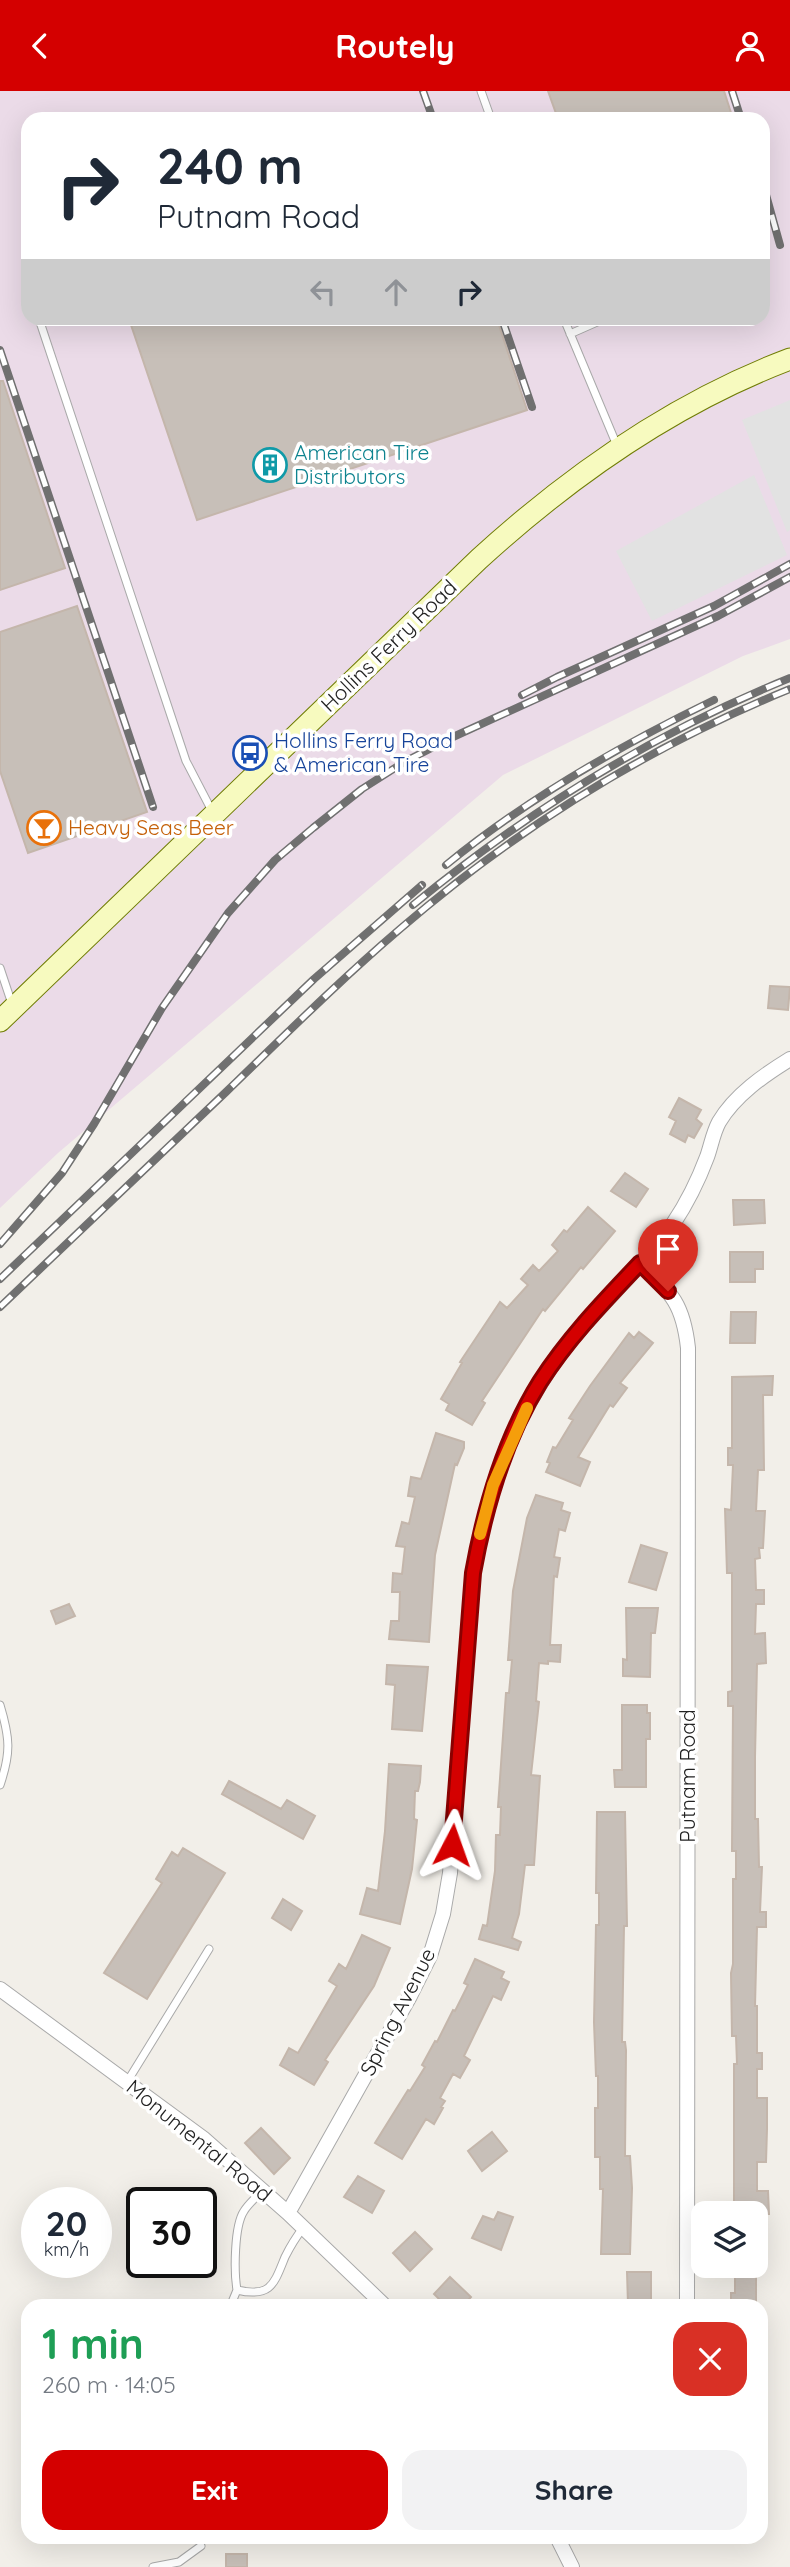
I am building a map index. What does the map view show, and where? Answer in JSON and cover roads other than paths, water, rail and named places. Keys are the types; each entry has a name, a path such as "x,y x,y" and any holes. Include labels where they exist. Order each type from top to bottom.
{"street":[{"name":"Hollins Ferry Road","path":"7,1014 527,515 618,449 692,405 790,359"},
{"name":"Spring Avenue","path":"288,2213 410,1996 430,1956 443,1914 450,1873 473,1573 480,1531 493,1485 515,1431 540,1382 672,1224 694,1190 719,1122 742,1094 790,1059"},
{"name":"Putnam Road","path":"640,1263 668,1291 680,1309 688,1349 687,2299"},
{"name":"Monumental Road","path":"0,1989 204,2139 288,2213 378,2299"},
{"path":"560,2544 572,2567"}],"lane":[{"path":"481,91 488,112"},
{"path":"41,326 186,761 215,815"},
{"path":"567,326 618,449"},
{"path":"570,334 588,326"},
{"path":"0,968 7,1014"},
{"path":"0,1706 9,1734 9,1752 0,1785"},
{"path":"127,2082 209,1949"},
{"path":"233,2299 237,2290 235,2279 240,2218 244,2209 262,2190"},
{"path":"237,2290 262,2291 271,2287 279,2277 291,2245 303,2227"},
{"path":"153,2567 179,2562 201,2546"}],"railway":[{"path":"423,91 430,112"},
{"path":"732,91 739,112"},
{"path":"770,209 780,245"},
{"path":"504,326 532,407"},
{"path":"0,350 153,807"},
{"path":"522,695 714,606 790,564"},
{"path":"0,1244 62,1173 162,1008 228,913 275,860 362,789 406,761 718,616 790,577"},
{"path":"413,905 501,838 593,777 689,724 790,678"},
{"path":"0,1307 333,989 444,892 490,857 585,793 685,737 790,689"},
{"path":"446,865 542,795 644,736 714,700"},
{"path":"0,1279 314,979 422,885"}],"place":[{"name":"American Tire Distributors","path":"270,465"},
{"name":"Hollins Ferry Road & American Tire","path":"250,753"},
{"name":"Heavy Seas Beer","path":"44,828"}]}
